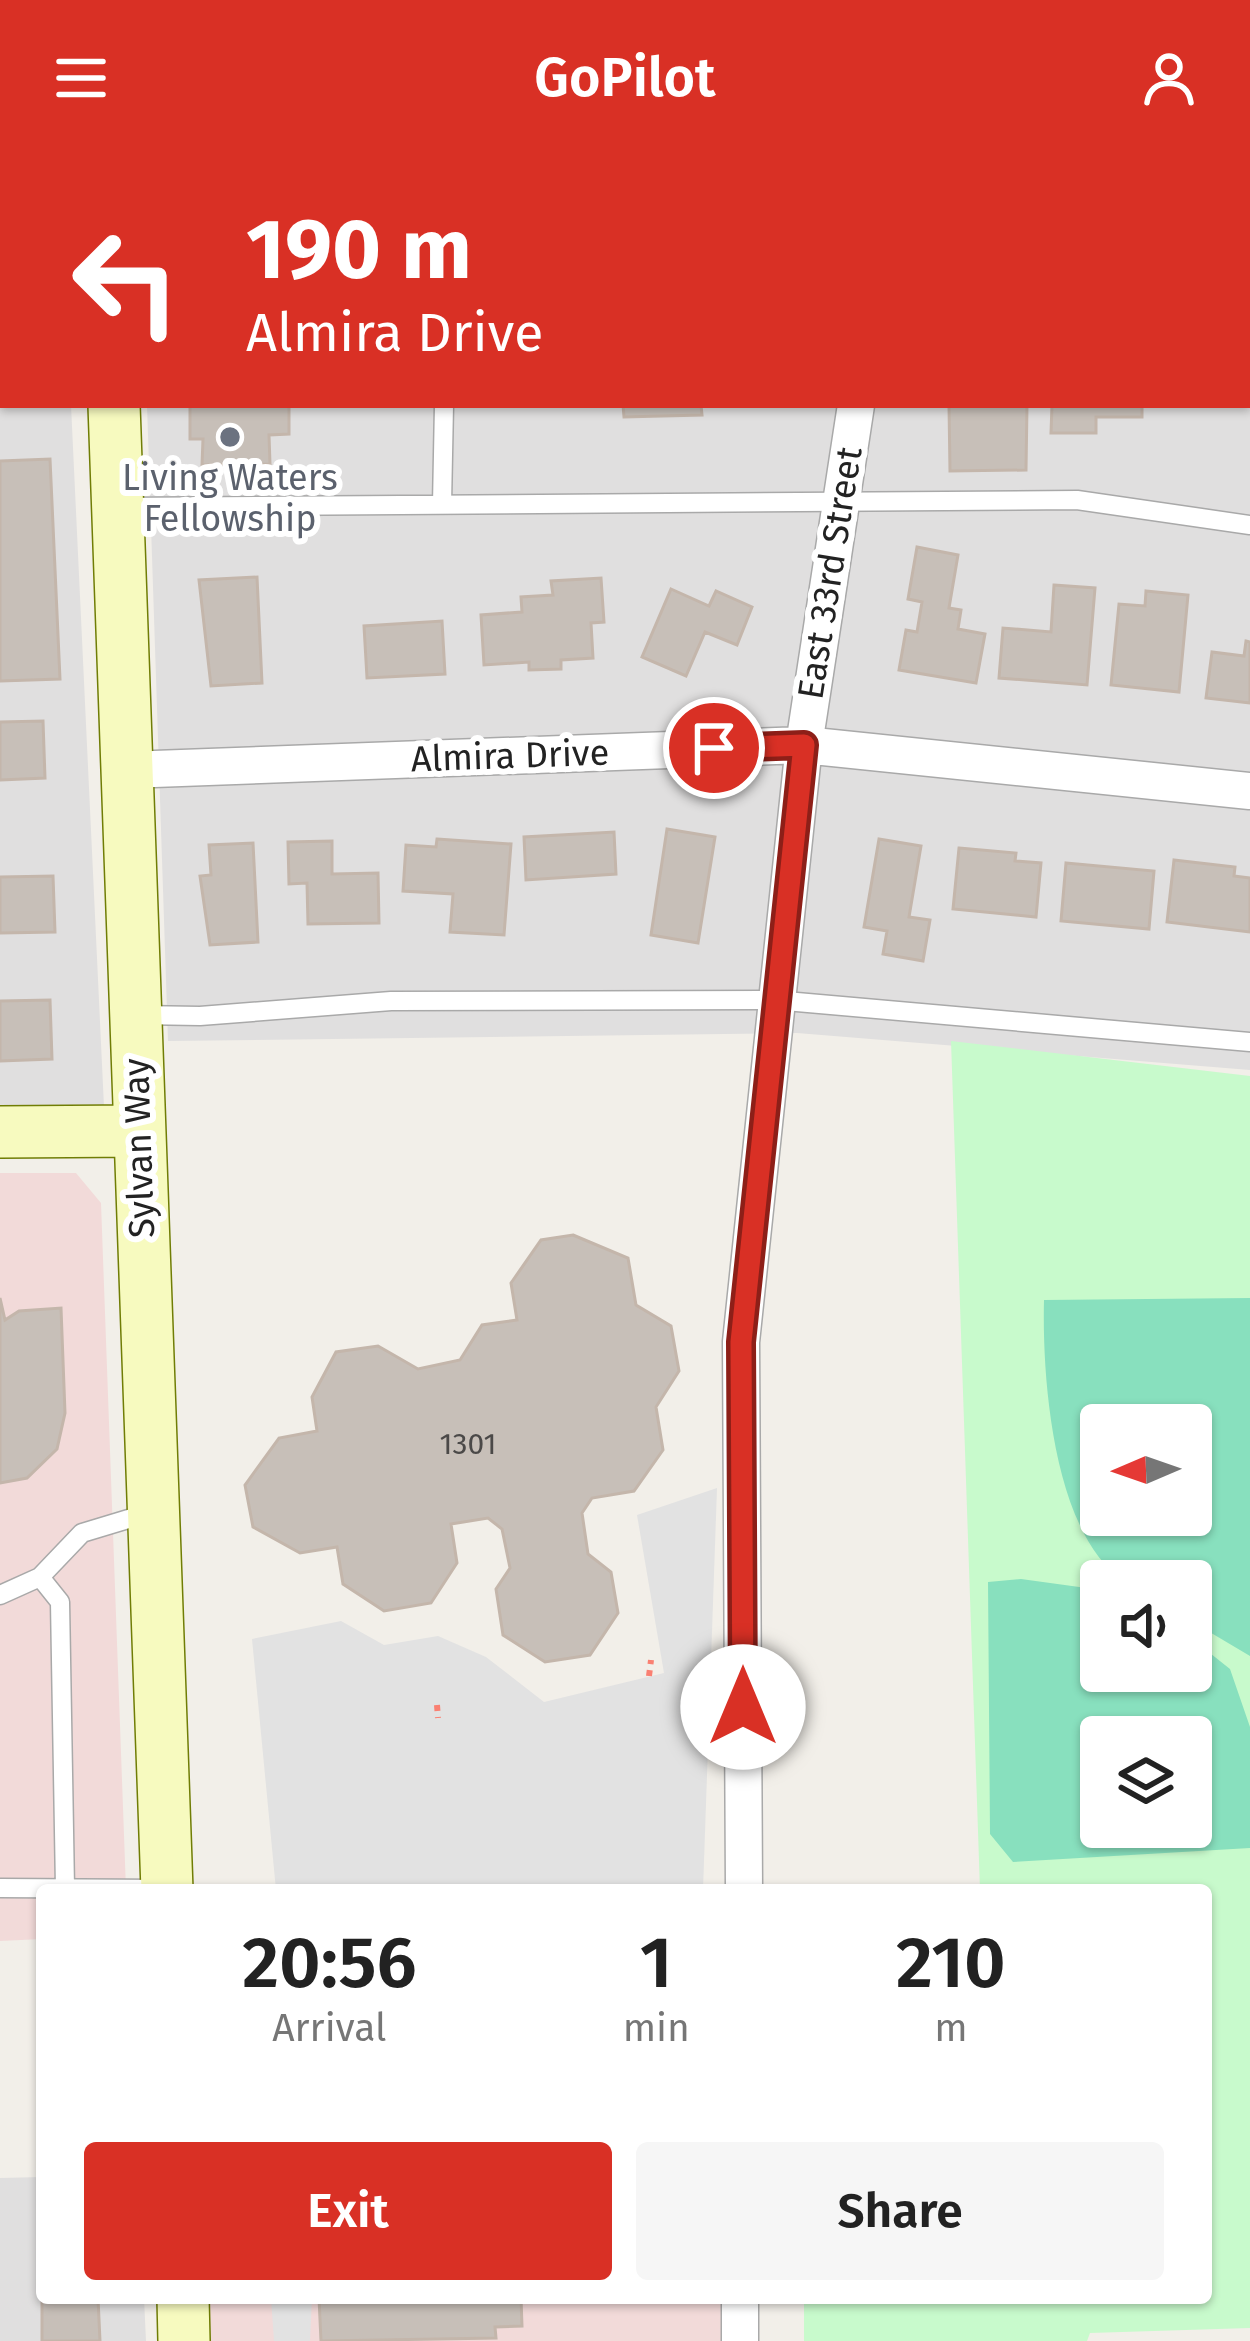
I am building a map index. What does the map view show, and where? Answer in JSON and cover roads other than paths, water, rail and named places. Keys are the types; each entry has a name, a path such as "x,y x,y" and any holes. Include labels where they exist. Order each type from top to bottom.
{"main road":[{"name":"Sylvan Way","path":"114,408 167,1884"},
{"path":"0,1132 138,1131"},
{"path":"183,2304 184,2341"}],"street":[{"name":"East 33rd Street","path":"743,1884 741,1342 804,745 856,408"},
{"name":"Almira Drive","path":"128,770 804,745 1250,791"},
{"path":"740,2304 740,2341"}],"lane":[{"path":"442,504 444,408"},
{"path":"118,507 1077,500 1250,525"},
{"path":"134,1015 200,1016 391,1001 774,1000 1250,1042"},
{"path":"0,1595 40,1577 82,1533 153,1512"},
{"path":"40,1577 60,1602 65,1884"},
{"path":"0,1888 36,1888"}],"place":[{"name":"Living Waters Fellowship","path":"230,437"}]}
